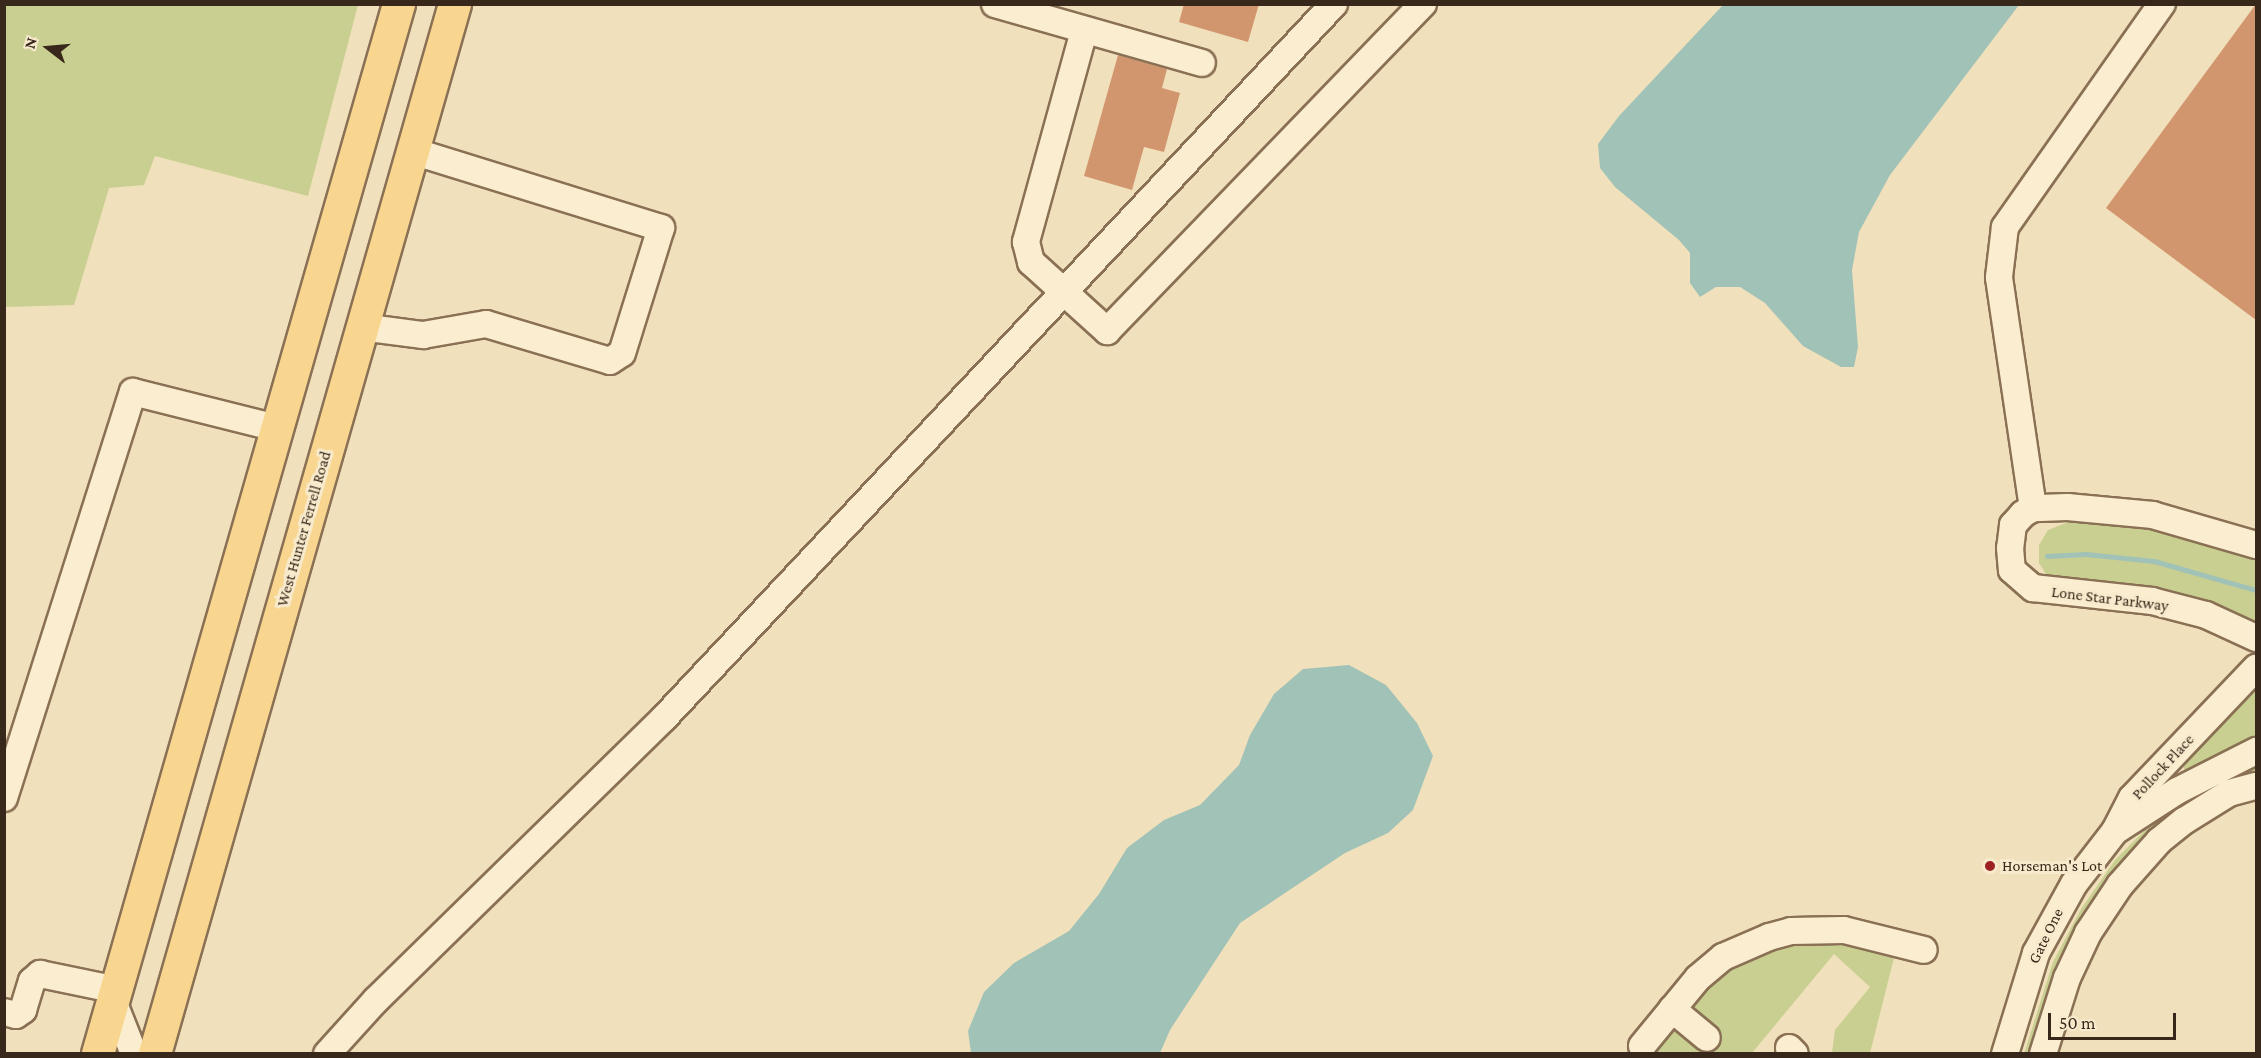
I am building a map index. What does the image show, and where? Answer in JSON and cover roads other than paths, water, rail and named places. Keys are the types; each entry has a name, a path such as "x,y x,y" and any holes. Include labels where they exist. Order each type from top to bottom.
{"main road":[{"path":"98,1053 399,4"},
{"name":"West Hunter Ferrell Road","path":"155,1053 455,4"}],"street":[{"path":"995,4 1202,63"},
{"path":"327,1053 376,1000 664,718 1334,4"},
{"path":"1084,31 1026,242 1031,262 1061,293 1107,331 1423,4"},
{"path":"2162,4 2005,227 1999,277 2033,508 2067,507 2152,515 2256,545"},
{"path":"361,327 423,335 486,324 610,361 622,353 661,228 414,151"},
{"path":"4,798 132,392 276,428"},
{"name":"Lone Star Parkway","path":"2033,508 2013,525 2010,548 2012,570 2033,588 2160,602 2206,615 2256,638"},
{"name":"Pollock Place","path":"2115,831 2132,798 2256,668"},
{"name":"Pollock Place","path":"2115,831 2177,791 2256,751"},
{"path":"2043,1053 2077,956 2126,878 2184,820 2229,793 2256,786"},
{"name":"Gate One","path":"2005,1053 2022,991 2049,926 2084,869 2115,831"},
{"path":"1642,1046 1698,978 1723,957 1744,946 1791,931 1844,930 1924,950"},
{"path":"4,1012 16,1014 23,1010 32,981 40,974 115,996 134,1053"},
{"path":"1672,1009 1707,1038"}],"water":[{"path":"1724,4 2019,5 1890,175 1859,232 1852,270 1858,347 1854,367 1841,367 1803,346 1765,303 1740,287 1716,287 1700,297 1690,283 1690,253 1679,240 1615,187 1600,168 1598,144 1619,116"},
{"path":"1349,665 1386,685 1417,723 1433,756 1413,810 1388,833 1345,853 1240,923 1170,1030 1160,1053 971,1053 968,1031 984,992 1014,963 1069,931 1099,894 1127,848 1164,820 1200,805 1239,765 1250,735 1274,694 1303,669"}],"waterway":[{"path":"2047,556 2086,554 2154,561 2256,590"}],"place":[{"name":"Horseman's Lot","path":"1990,866"}]}
